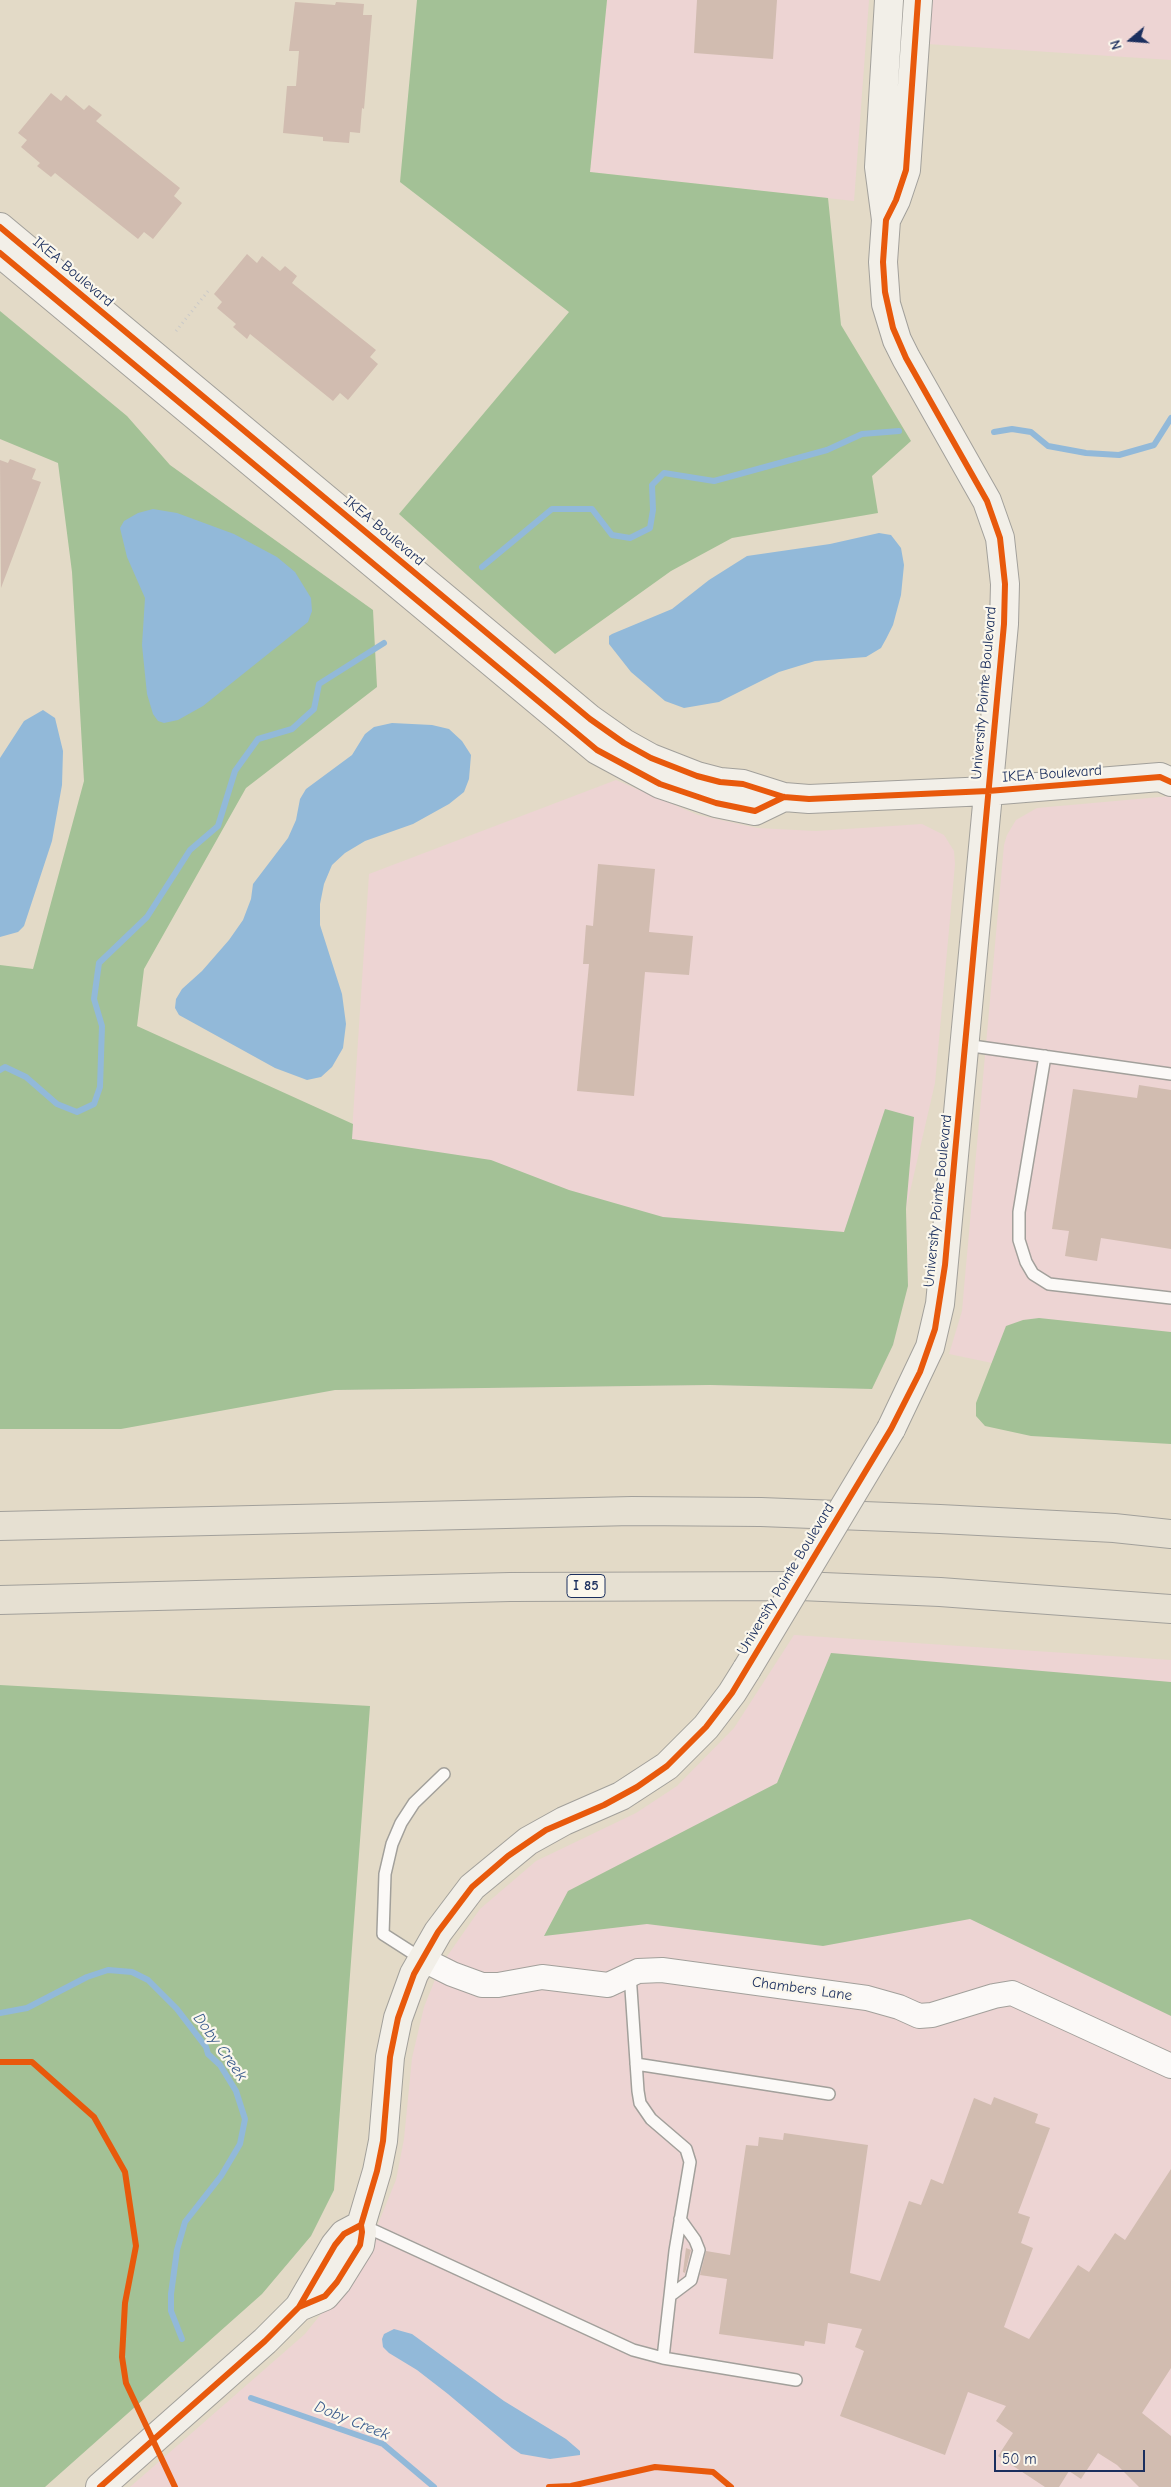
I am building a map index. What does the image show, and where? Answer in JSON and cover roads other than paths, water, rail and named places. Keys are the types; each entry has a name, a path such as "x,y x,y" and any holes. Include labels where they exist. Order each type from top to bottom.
{"highway":[{"path":"0,1526 652,1511 761,1512 940,1519 1114,1528 1171,1534"},
{"name":"I 85","path":"0,1600 510,1587 800,1586 940,1592 1171,1609"}],"street":[{"name":"University Pointe Boulevard","path":"360,2225 377,2171 383,2141 394,2033 405,1995 422,1959 454,1910 472,1887 491,1870 534,1837 621,1796 667,1766 706,1727 748,1669 891,1429 930,1347 940,1304 965,1045 1004,624 1004,558 1000,538 988,501 920,384 893,328 883,278 886,220 878,167 889,0"},
{"name":"University Pointe Boulevard","path":"886,220 896,200 906,170 918,0"},
{"name":"IKEA Boulevard","path":"0,227 252,450"},
{"name":"IKEA Boulevard","path":"0,253 609,733 651,758 697,776 720,782 743,784 784,797 808,799 988,791 1167,776"},
{"name":"Chambers Lane","path":"422,1959 467,1981 490,1986 542,1977 608,1985 630,1974 647,1969 662,1970 867,1998 899,2007 919,2016 932,2015 994,1996 1012,1993 1171,2066"},
{"path":"100,2487 264,2341 299,2307 335,2245 344,2234 360,2225"}],"lane":[{"path":"965,1045 1171,1074"},
{"path":"1045,1056 1019,1212 1019,1240 1026,1262 1033,1274 1049,1284 1171,1298"},
{"path":"422,1959 386,1938 383,1934 385,1874 392,1844 402,1823 414,1803 444,1774"},
{"path":"630,1974 638,2091 645,2112 689,2155 689,2170 680,2219 663,2358"},
{"path":"636,2064 829,2094"},
{"path":"671,2295 691,2280 699,2250 695,2240 680,2219"},
{"path":"360,2225 633,2350 663,2358 796,2380"}],"water":[{"path":"153,509 177,513 234,534 277,557 295,572 311,598 312,611 308,622 203,706 178,720 164,723 158,721 153,714 147,694 142,645 145,598 127,557 120,528 124,521 138,513"},
{"path":"879,533 891,535 901,548 904,565 901,595 893,625 881,648 866,657 815,661 779,672 719,702 684,708 665,701 631,672 609,644 609,636 612,634 672,609 709,580 747,556 830,544"},
{"path":"43,710 55,718 63,751 62,785 52,841 24,926 18,932 0,937 0,758 24,721"},
{"path":"392,723 432,725 449,729 462,741 471,755 469,779 464,792 449,804 413,824 365,841 345,853 332,865 324,884 320,904 320,925 342,994 346,1024 343,1048 332,1067 321,1077 307,1080 275,1068 179,1015 175,1008 176,999 182,989 202,971 229,940 243,920 251,899 253,884 288,838 296,820 300,799 306,789 352,755 365,734 374,727"},
{"path":"394,2329 412,2334 504,2401 566,2439 580,2451 580,2455 550,2459 521,2454 512,2448 448,2394 383,2347 382,2339 384,2334"}],"waterway":[{"path":"994,432 1012,429 1031,432 1048,446 1086,453 1119,455 1154,445 1171,418"},
{"path":"482,567 552,509 592,509 612,535 630,538 650,528 653,510 652,485 664,473 714,481 827,450 862,434 899,431"},
{"path":"0,1070 5,1067 26,1077 57,1104 77,1112 94,1104 100,1087 102,1026 94,999 99,963 147,917 190,850 218,826 235,771 258,739 292,729 314,709 319,684 384,643"},
{"name":"Doby Creek","path":"0,2013 27,2008 87,1977 108,1970 132,1972 148,1980 177,2009 206,2047 208,2054 220,2065 236,2091 245,2119 240,2144 221,2176 185,2222 177,2250 171,2294 171,2311 182,2339"},
{"name":"Doby Creek","path":"251,2398 383,2444 434,2487"}]}
